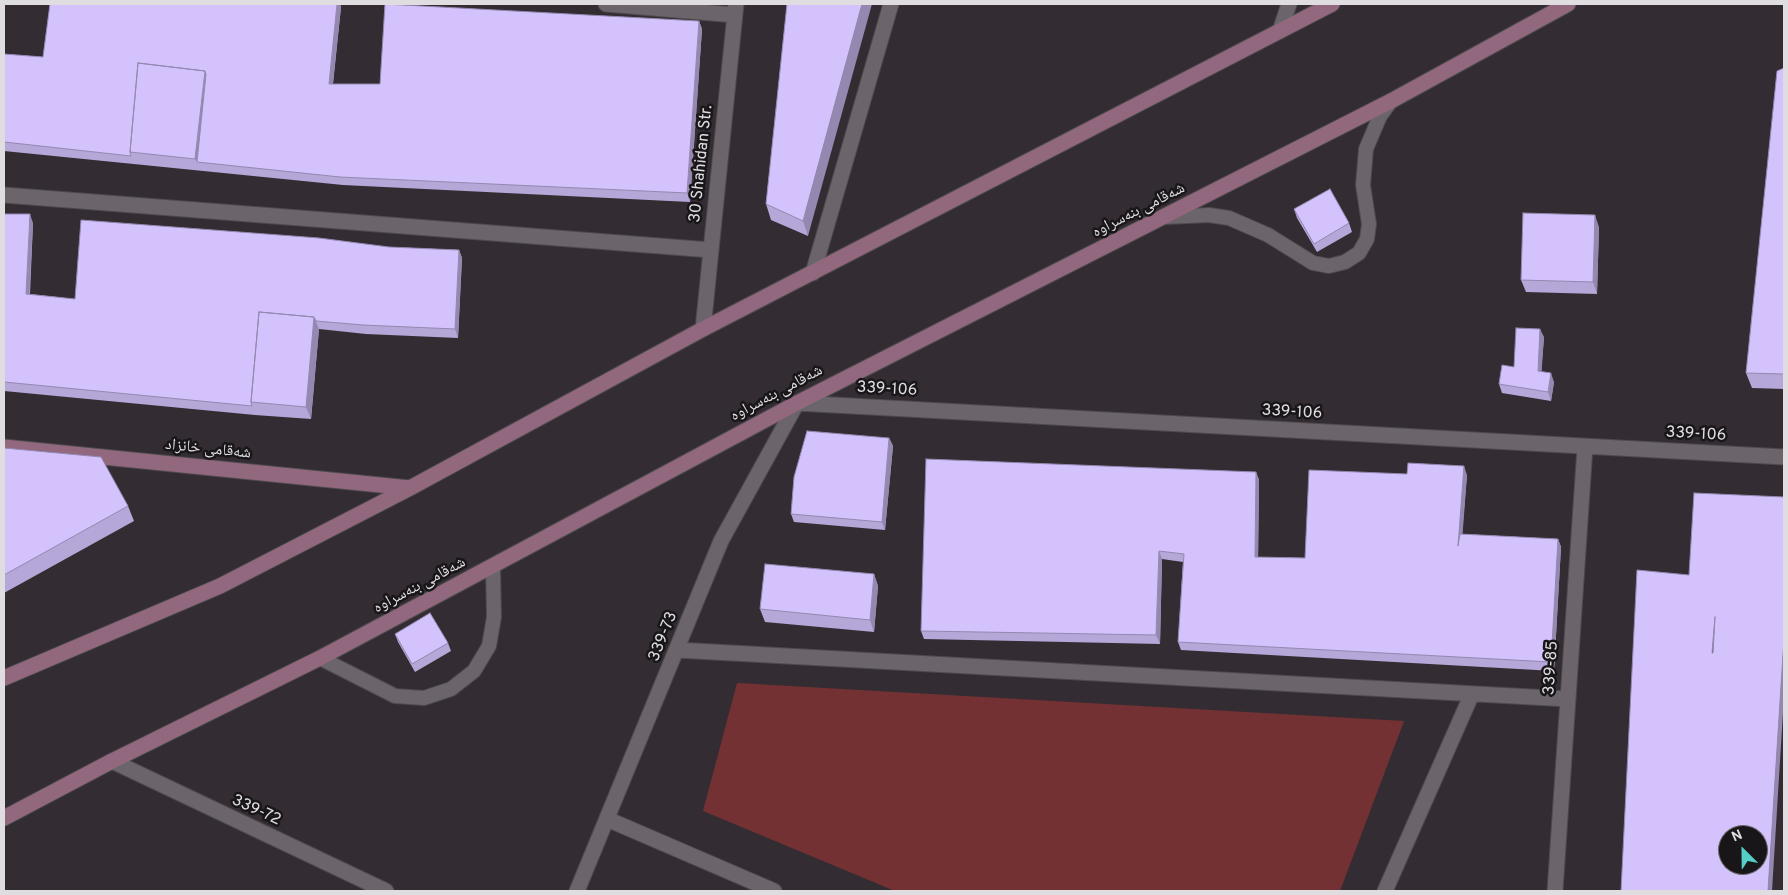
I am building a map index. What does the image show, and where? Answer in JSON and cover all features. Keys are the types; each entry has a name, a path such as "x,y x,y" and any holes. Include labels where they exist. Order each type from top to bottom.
{"main road":[{"path":"4,678 220,586 410,488 703,329 1332,4"},
{"name":"شەقامی بنەسراوە","path":"4,818 112,761 320,658 493,568 797,403 1391,101 1568,4"},
{"name":"شەقامی خانزاد","path":"4,447 410,488"}],"street":[{"path":"606,4 736,9"},
{"path":"813,272 891,4"},
{"path":"1280,31 1289,4"},
{"name":"30 Shahidan Str.","path":"703,329 736,9"},
{"path":"4,194 711,250"},
{"name":"339-106","path":"797,403 1784,458"},
{"name":"339-73","path":"577,891 721,541 797,403"},
{"name":"339-85","path":"1555,891 1585,447"},
{"path":"677,650 1471,696 1568,699"},
{"path":"1384,891 1471,696"},
{"name":"339-72","path":"112,761 386,891"},
{"path":"607,819 774,891"}],"lane":[{"path":"1166,217 1209,215 1229,218 1268,234 1313,263 1329,266 1345,262 1358,253 1367,240 1369,224 1363,185 1366,149 1380,116 1391,101"},
{"path":"320,658 395,696 424,698 452,689 474,671 489,646 494,617 493,568"}],"shaded area":[{"path":"737,683 1404,721 1340,891 895,891 703,811"}],"building":[{"path":"50,4 337,4 329,84 380,84 385,4 699,21 687,193 340,177 197,162 205,71 138,63 131,156 4,142 4,54 43,57"},
{"path":"787,4 862,4 803,221 766,204"},
{"path":"138,63 205,71 195,159 130,152"},
{"path":"1784,68 1784,374 1746,373 1777,71"},
{"path":"1330,189 1349,223 1314,244 1294,209"},
{"path":"1523,213 1595,215 1593,282 1521,280"},
{"path":"4,214 30,214 26,294 75,299 81,220 319,238 389,247 459,250 455,329 316,321 314,317 259,312 252,406 4,382"},
{"path":"259,312 314,317 306,407 251,402"},
{"path":"1516,328 1540,329 1538,371 1551,373 1548,392 1499,384 1502,365 1514,367"},
{"path":"807,431 889,438 882,522 791,514 794,477"},
{"path":"4,448 101,457 128,506 4,575"},
{"path":"926,459 1256,472 1255,557 1305,558 1309,470 1407,474 1408,463 1464,466 1458,546 1460,534 1558,539 1551,662 1178,642 1184,554 1159,551 1156,635 921,631"},
{"path":"1694,493 1784,497 1784,639 1768,891 1621,891 1637,570 1689,575","holes":["1715,617 1713,653 1712,653"]},
{"path":"765,564 874,574 870,620 760,609"},
{"path":"430,613 448,643 412,664 395,634"}]}
